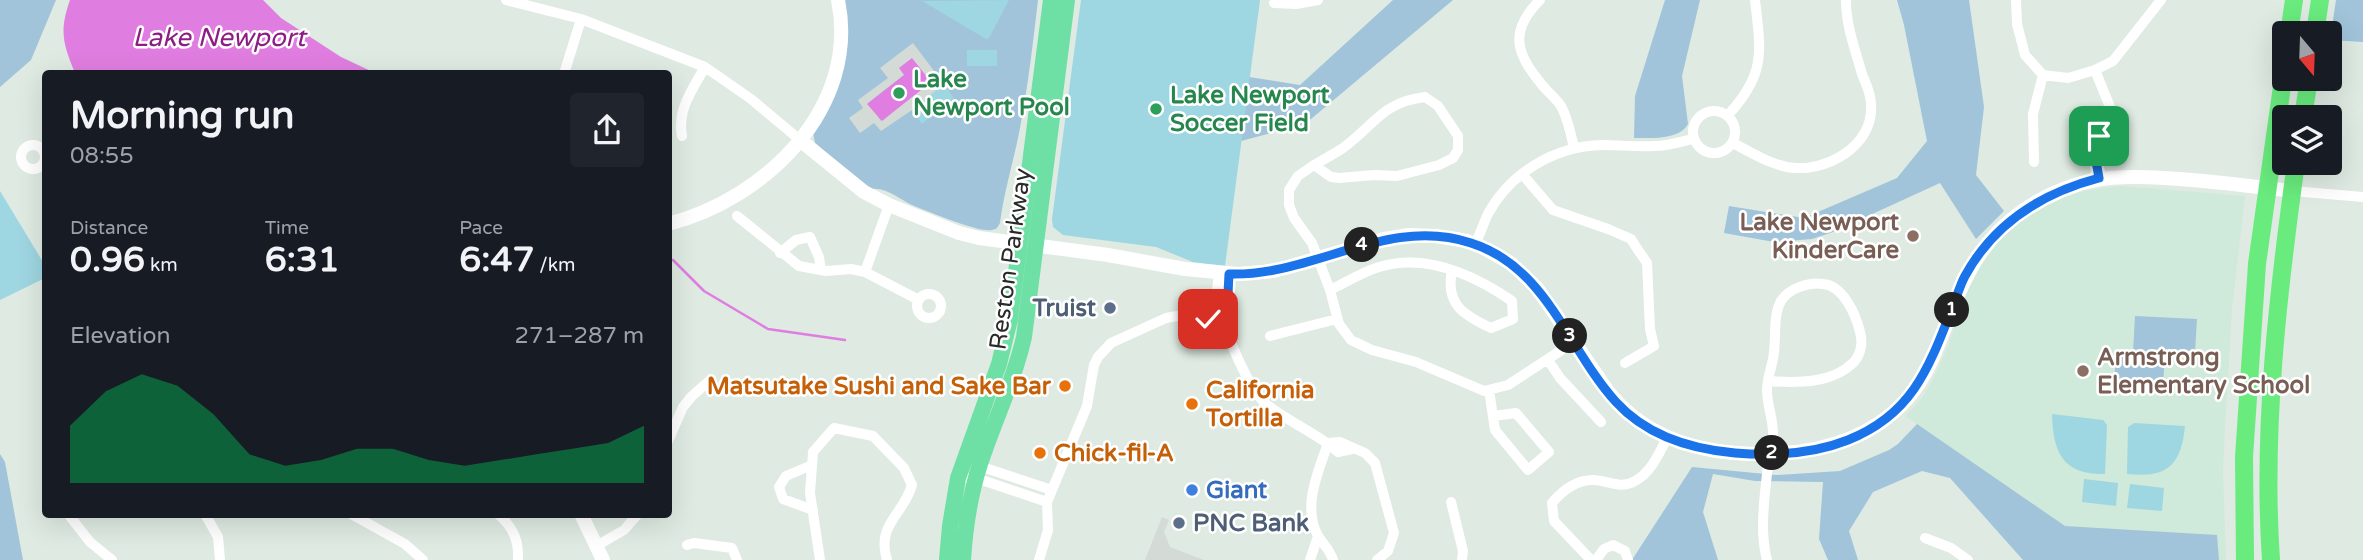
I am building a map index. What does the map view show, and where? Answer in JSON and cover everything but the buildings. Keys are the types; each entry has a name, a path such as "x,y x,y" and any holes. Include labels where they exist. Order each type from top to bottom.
{"highway":[{"path":"2291,21 2294,0"},
{"path":"2317,21 2320,0"},
{"path":"2245,560 2243,484 2256,264 2281,91"},
{"path":"2271,560 2269,481 2273,392 2281,277 2295,175"}],"main road":[{"name":"Reston Parkway","path":"963,560 967,522 978,472 1019,360 1024,337 1029,244 1051,0"},
{"name":"Reston Parkway","path":"947,560 960,471 1003,352 1029,244 1067,0"}],"street":[{"path":"506,0 581,19 705,68 751,99 853,184 889,205 967,236 1224,273 1274,271 1384,239 1409,235 1436,236 1475,244 1512,264 1526,276 1548,302 1616,402 1634,419 1667,438 1722,452 1796,452 1833,445 1870,429 1899,409 1925,374 1973,263 1996,233 2023,210 2056,192 2099,178 2134,175 2363,197"},
{"path":"672,223 735,197 769,172 800,140 820,111 838,64 841,26 838,0"},
{"path":"1274,3 1296,4 1318,0"},
{"path":"1540,0 1529,12 1519,34 1521,58 1560,106 1568,123 1574,148"},
{"path":"1729,114 1744,98 1758,68 1760,49 1755,0"},
{"path":"1733,143 1771,162 1790,167 1811,166 1835,159 1860,142 1869,125 1872,108 1870,93 1851,39 1846,0"},
{"path":"2016,0 2017,24 2025,55 2043,75 2068,78 2095,71 2113,61 2161,0"},
{"path":"565,70 581,19"},
{"path":"682,136 680,127 683,108 705,68"},
{"path":"2095,71 2110,107 2097,147 2099,178"},
{"path":"2035,162 2033,114 2043,75"},
{"path":"1314,165 1331,177 1396,176 1439,165 1453,158 1458,150 1458,136 1438,106 1425,97 1407,99 1387,109 1343,148 1314,165 1298,177 1289,190 1289,205 1294,218 1312,243 1337,319 1351,340 1372,350 1416,362 1484,391 1508,386 1574,342"},
{"path":"1692,139 1695,120 1702,115 1717,111 1729,114"},
{"path":"1692,139 1705,152 1716,153 1726,149 1733,143 1735,128 1729,114"},
{"path":"1475,244 1488,215 1507,188 1522,174 1552,155 1574,148 1600,145 1658,146 1692,139"},
{"path":"1522,174 1553,211 1631,239 1647,263 1650,328 1654,346 1625,363"},
{"path":"865,272 889,205"},
{"path":"737,216 799,266 865,272 919,300"},
{"path":"780,253 796,240 810,237 819,257 821,270"},
{"path":"1329,290 1377,267 1421,262 1452,270 1496,290 1512,300 1513,319 1491,328 1461,310 1450,292 1452,270"},
{"path":"1224,273 1216,300 1256,394 1284,417 1328,443 1338,452 1352,449 1365,453 1375,463 1394,533 1388,551 1377,560"},
{"path":"1767,560 1762,522 1773,434 1767,391 1768,381 1774,357 1780,303 1788,292 1810,284 1833,286 1842,295 1862,337 1861,350 1856,360 1842,371 1811,381 1768,381"},
{"path":"1039,560 1048,530 1047,502 1087,406 1096,361 1107,346 1171,317 1224,321"},
{"path":"1270,336 1337,319"},
{"path":"1548,360 1601,422"},
{"path":"672,432 683,407 708,382"},
{"path":"1489,390 1495,430 1528,470 1549,452 1516,413 1493,416"},
{"path":"820,560 810,493 813,452 834,428 873,436 904,468 912,485 908,499 884,532 883,545 887,560"},
{"path":"1628,560 1625,551 1614,545 1604,549 1594,560 1554,522 1552,503 1564,488 1592,480 1615,485 1637,480 1647,471 1667,438"},
{"path":"1328,443 1309,511 1318,536 1333,560"},
{"path":"812,465 786,475 779,487 783,499 813,510"},
{"path":"960,471 978,472 1052,490"},
{"path":"978,472 1047,502"},
{"path":"1451,502 1464,551 1462,560"},
{"path":"71,518 90,542 112,560"},
{"path":"207,518 218,537 220,560"},
{"path":"358,518 398,540 424,560"},
{"path":"502,518 517,540 518,560"},
{"path":"583,518 603,560"},
{"path":"597,545 624,530 634,518"},
{"path":"1310,560 1318,536"},
{"path":"1925,538 1951,548 1968,560"},
{"path":"687,545 694,542 732,548 737,560"}],"shaded area":[{"path":"0,0 56,0 31,60 0,87"},
{"path":"843,0 1038,0 1020,128 1000,223 996,229 985,230 965,225 912,205 887,192 872,189 815,143 813,132 824,114"},
{"path":"1009,0 986,39 922,1"},
{"name":"Lake Newport Soccer Field","path":"1081,0 1260,0 1225,266 1193,262 1156,247 1063,235 1053,227"},
{"path":"1393,0 1453,0 1305,124 1241,141 1249,77 1300,85"},
{"path":"1665,0 1700,0 1682,76 1688,124 1672,135 1634,138 1635,96"},
{"path":"1897,0 1969,0 1984,107 1976,175 2004,211 1976,239 1940,183 1812,239 1774,242 1724,233 1729,206 1804,218 1897,178 1927,141"},
{"path":"2336,0 2363,0 2363,42 2342,41 2342,21 2333,21"},
{"name":"Lake Newport Pool","path":"913,43 944,84 881,131 874,123 860,133 849,118 863,108 858,100 888,78 880,68","holes":["904,75 881,121 868,103"]},
{"path":"967,50 997,50 997,66 967,66"},
{"path":"944,84 954,98 922,124 912,110"},
{"name":"Armstrong Elementary School","path":"2121,186 2245,196 2232,309 2225,428 2223,472 2226,560 2206,560 2062,536 1906,416 1933,380 1967,291 1977,271 2001,238 2033,212 2064,197 2083,191"},
{"path":"0,191 42,260 42,279 0,300"},
{"path":"2135,316 2197,319 2195,352 2165,351 2163,387 2114,385 2116,352 2133,352"},
{"path":"2052,414 2103,420 2107,425 2105,474 2079,471 2063,459 2055,440"},
{"path":"2134,423 2185,426 2180,451 2169,467 2152,474 2127,474 2128,427"},
{"path":"1917,424 2065,526 2217,535 2219,560 2023,560 1950,478 1922,471 1873,492 1849,531 1858,560 1828,560 1819,539 1823,482 1755,481 1713,474 1703,512 1718,560 1632,560 1692,467 1776,475 1840,471 1889,450"},
{"path":"0,454 5,462 23,560 0,560"},
{"path":"2084,479 2118,483 2116,506 2082,502"},
{"path":"2130,484 2164,488 2162,511 2127,508"},
{"path":"1162,517 1169,520 1164,532 1170,547 1204,560 1145,560"}],"water":[{"name":"Lake Newport","path":"70,0 263,0 281,18 341,57 369,70 74,70 64,37 64,20"},
{"name":"Lake Newport Pool","path":"912,58 931,82 882,121 867,104 904,75 899,68"}],"waterway":[{"path":"673,260 704,291 768,329 845,340"}],"place":[{"name":"Lake Newport Pool","path":"899,93"},
{"name":"Lake Newport Soccer Field","path":"1156,109"},
{"name":"Lake Newport KinderCare","path":"1913,236"},
{"name":"Truist","path":"1110,308"},
{"name":"Armstrong Elementary School","path":"2083,371"},
{"name":"Matsutake Sushi and Sake Bar","path":"1065,386"},
{"name":"California Tortilla","path":"1192,404"},
{"name":"Chick-fil-A","path":"1040,453"},
{"name":"Giant","path":"1192,490"},
{"name":"PNC Bank","path":"1179,523"}],"route":[{"path":"1208,319 1224,321 1227,313 1229,274 1274,271 1394,237 1423,235 1466,241 1512,264 1526,276 1556,313 1616,402 1649,429 1679,443 1722,452 1748,454 1814,450 1850,439 1870,429 1903,405 1925,374 1964,279 1983,248 2005,225 2039,200 2099,178 2096,161 2099,136"}]}
